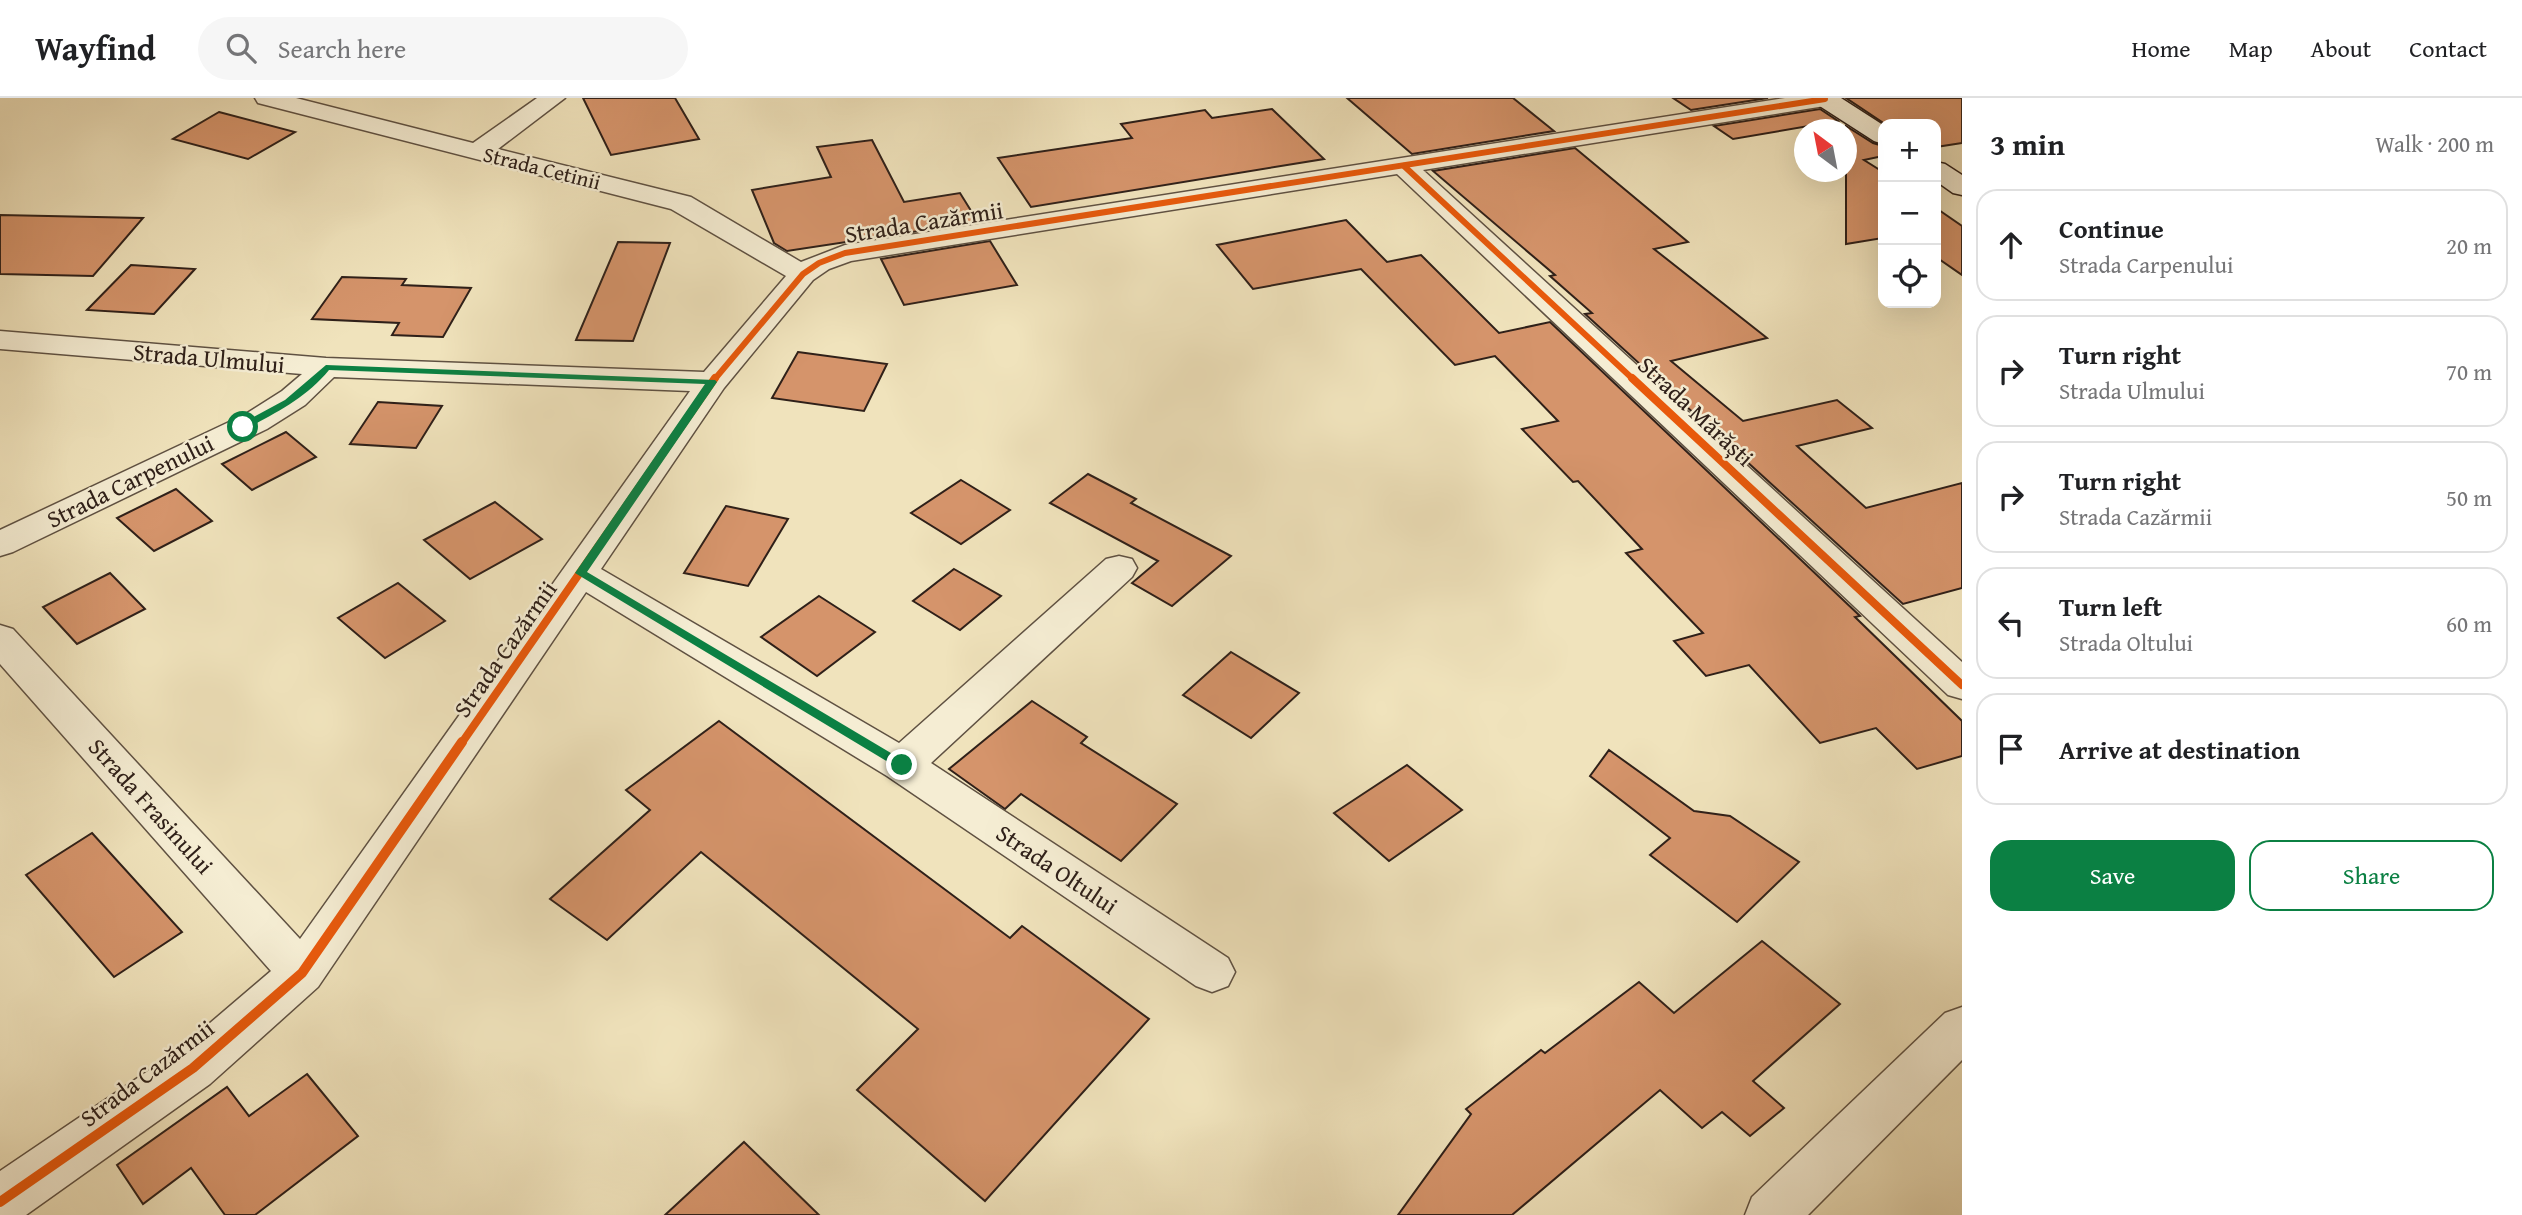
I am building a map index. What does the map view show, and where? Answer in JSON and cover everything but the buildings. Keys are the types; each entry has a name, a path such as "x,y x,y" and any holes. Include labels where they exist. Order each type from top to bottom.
{"street":[{"name":"Strada Cetinii","path":"267,98 681,203 719,222 748,246 803,274"},
{"path":"478,151 553,98"},
{"path":"1824,98 1878,133"},
{"name":"Strada Cazărmii","path":"0,1202 192,1068 302,973 403,823 467,737 712,382 803,274 819,262 845,253 1824,98"},
{"name":"Strada Mărăști","path":"1404,166 1962,685"},
{"path":"1941,173 1962,187"},
{"name":"Strada Ulmului","path":"0,340 326,368 712,382"},
{"name":"Strada Carpenului","path":"0,544 243,427 288,402 313,383 326,368"},
{"path":"902,765 1119,568"},
{"name":"Strada Oltului","path":"581,573 902,765 1212,972"},
{"name":"Strada Frasinului","path":"0,639 302,973"},
{"path":"1772,1215 1962,1028"}],"cycle path":[{"path":"0,1202 193,1068 302,973 712,382 803,274 819,263 845,253 1825,99"},
{"path":"1404,166 1962,685"}],"route":[{"path":"243,427 288,402 313,383 326,368 712,382 581,573 902,765"}]}
